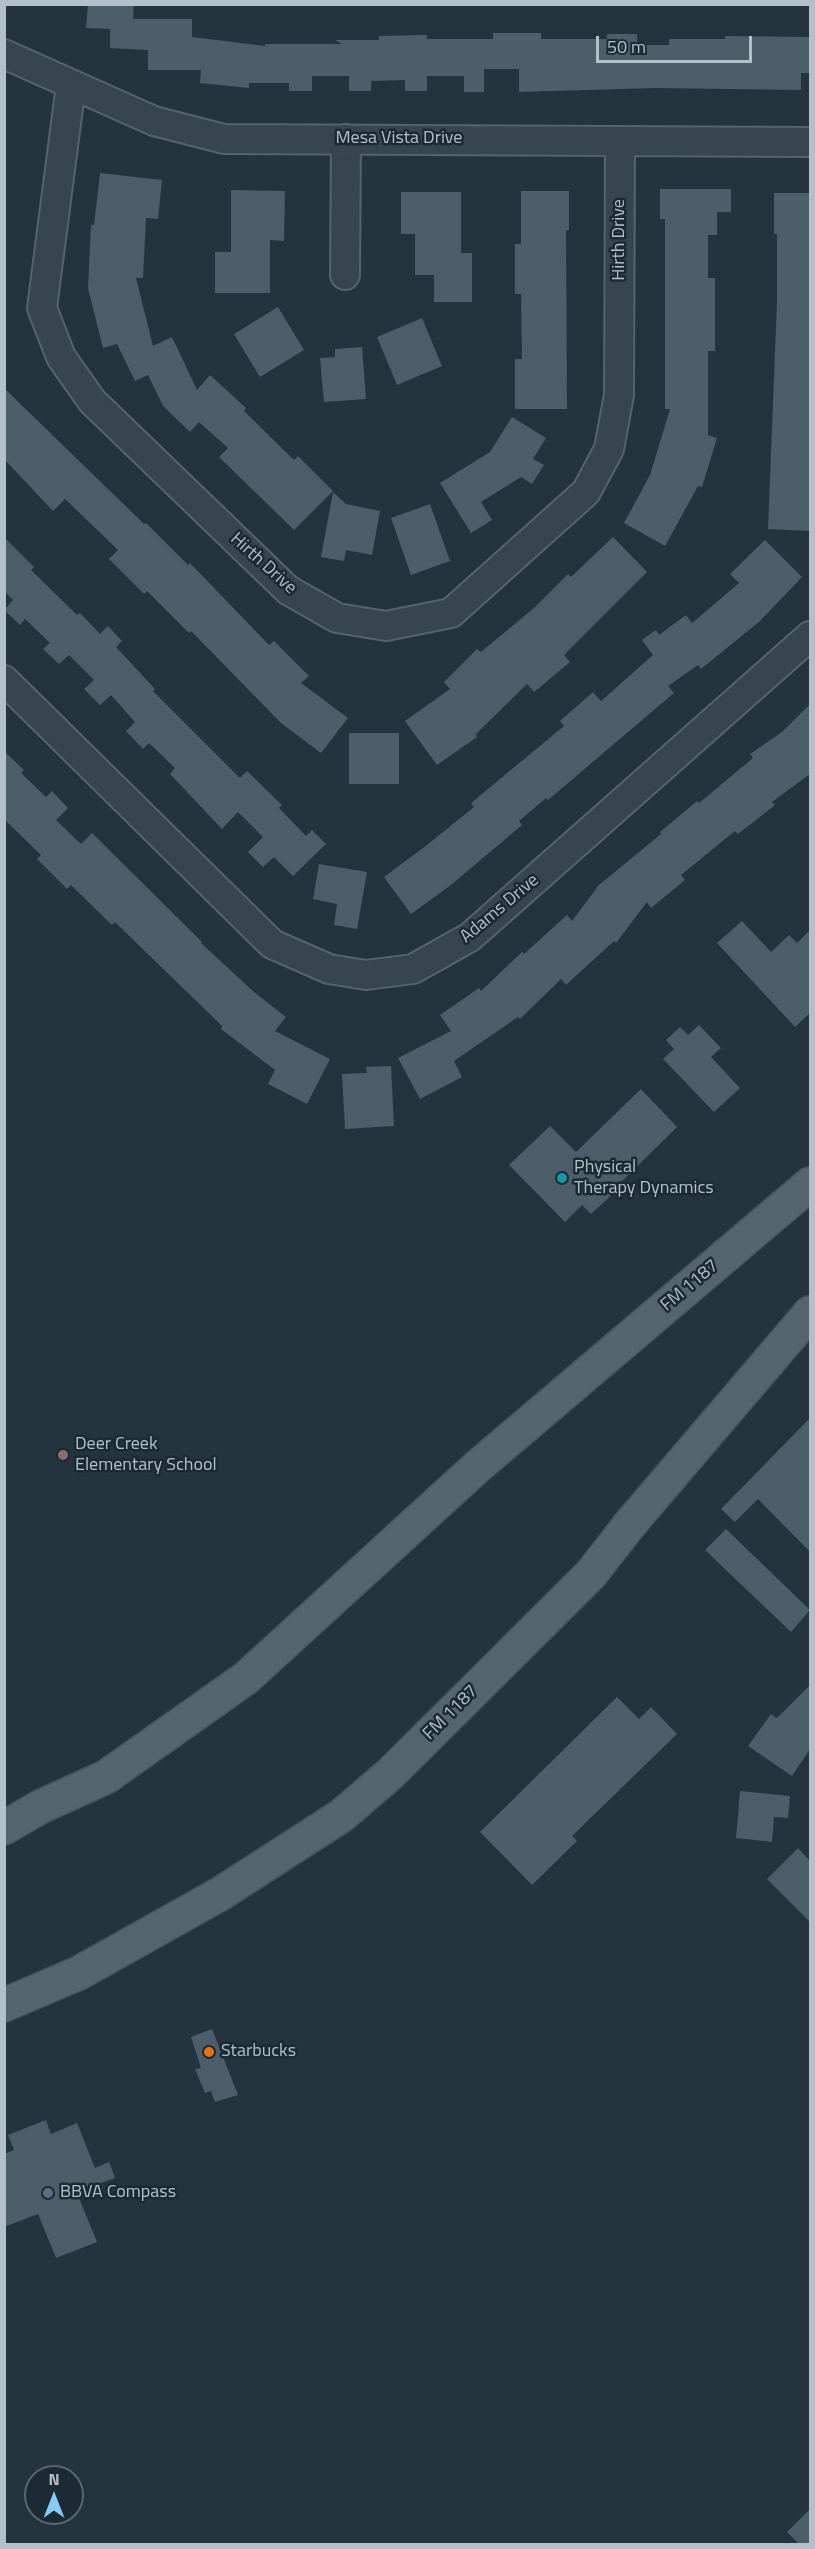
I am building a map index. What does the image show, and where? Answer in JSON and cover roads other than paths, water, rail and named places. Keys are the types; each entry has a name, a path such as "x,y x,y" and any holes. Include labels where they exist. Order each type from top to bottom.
{"main road":[{"name":"FM 1187","path":"4,1828 40,1807 106,1777 246,1678 477,1467 810,1184"},
{"name":"FM 1187","path":"4,2005 79,1973 220,1894 341,1816 390,1774 591,1574 630,1524 810,1313"}],"street":[{"name":"Mesa Vista Drive","path":"4,54 154,121 224,139 810,142"},
{"name":"Hirth Drive","path":"71,85 42,308 61,357 93,401 288,590 337,618 386,626 451,612 586,492 609,449 619,395 620,141"},
{"path":"345,275 346,139"},
{"name":"Adams Drive","path":"4,680 272,944 329,969 366,975 413,969 470,937 810,636"}],"place":[{"name":"Physical Therapy Dynamics","path":"562,1178"},
{"name":"Deer Creek Elementary School","path":"63,1455"},
{"name":"Starbucks","path":"209,2052"},
{"name":"BBVA Compass","path":"48,2193"}]}
